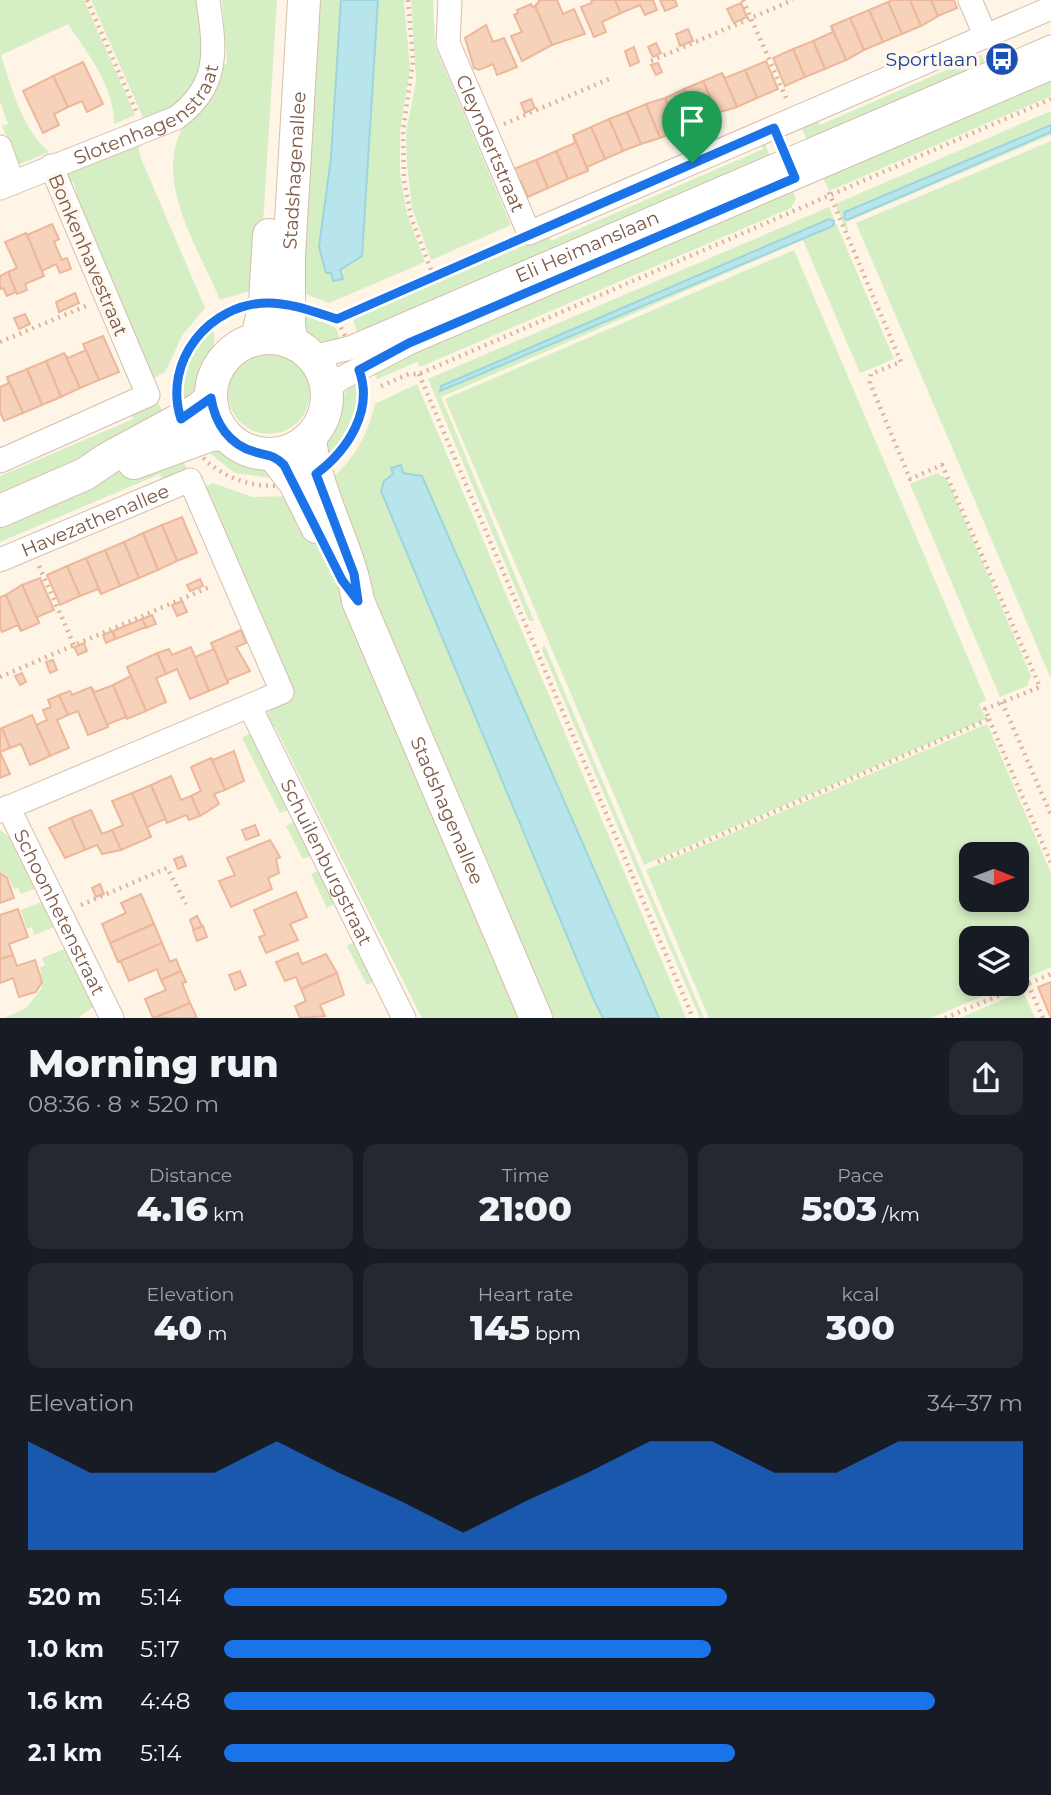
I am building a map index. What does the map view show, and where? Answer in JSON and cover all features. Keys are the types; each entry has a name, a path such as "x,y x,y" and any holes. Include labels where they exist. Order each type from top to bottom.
{"main road":[{"name":"Stadshagenallee","path":"283,0 276,303 303,350"},
{"name":"Stadshagenallee","path":"257,339 276,303 304,0"},
{"path":"275,338 303,350 323,373 327,390 324,416 310,437 293,449 273,454 247,449 225,434 215,417 211,398 214,378 223,360 238,346 257,339 275,338"},
{"path":"185,430 211,398"},
{"path":"0,511 85,474 107,459 185,430 225,434"},
{"name":"Stadshagenallee","path":"306,478 310,437"},
{"name":"Stadshagenallee","path":"273,454 306,478 354,574 358,601 536,1018"}],"street":[{"name":"Slotenhagenstraat","path":"51,166 186,111 208,80 214,51 208,0"},
{"name":"Cleyndertstraat","path":"450,0 448,43 529,233 1051,8"},
{"path":"970,0 986,37"},
{"name":"Eli Heimanslaan","path":"327,390 409,343 1051,47"},
{"name":"Eli Heimanslaan","path":"303,350 350,348 791,169 1051,68"},
{"path":"774,128 791,169"},
{"path":"0,147 7,186"},
{"name":"Bonkenhavestraat","path":"0,461 148,395 51,166 7,186"},
{"name":"Havezathenallee","path":"0,560 190,480 232,578"},
{"path":"4,809 282,692 232,578"},
{"name":"Schuilenburgstraat","path":"250,707 404,1018"},
{"name":"Schoonhetenstraat","path":"4,809 61,914 112,1018"}],"path":[{"path":"87,0 144,130"},
{"path":"408,0 413,61 402,145 404,180 411,217 433,275"},
{"path":"651,61 793,0"},
{"path":"486,132 609,79"},
{"path":"364,393 409,374 419,374 1051,99"},
{"path":"830,195 901,362 871,374 870,383 910,478 942,465 1040,687 985,709 1051,863"},
{"name":"Eli Heimanslaan","path":"337,319 529,233"},
{"path":"0,342 106,297"},
{"path":"276,303 337,319 359,370 364,393 349,441 335,460 306,478 259,486 235,480 215,469 185,430 176,396 183,361 195,339 220,316 235,308 276,303"},
{"path":"419,374 693,1018"},
{"path":"31,547 74,645"},
{"path":"0,677 232,578"},
{"path":"1002,702 1051,815"},
{"path":"659,862 989,719"},
{"path":"61,914 167,868 186,904"},
{"path":"1029,984 1051,974"},
{"path":"1029,986 1043,1018"},
{"path":"945,1018 999,996"}],"green space":[{"path":"0,0 84,0 135,115 114,124 105,84 68,24 1,55 25,120 49,152 20,164 16,161 2,126 8,124 0,102"},
{"path":"91,0 201,0 207,51 187,102 144,120"},
{"path":"222,0 277,0 259,288 220,300 185,222 178,201 173,160 177,141 191,112 219,64 227,64"},
{"path":"310,0 341,0 331,158 319,247 333,281 340,270 362,256 378,0 404,0 410,69 400,131 400,174 407,214 425,262 329,303 295,290"},
{"path":"411,0 433,0 435,46 511,225 431,260 412,208 407,166 406,132 416,81"},
{"path":"981,55 988,68 809,145 801,126 817,119 820,125"},
{"path":"1051,74 1051,96 829,191 821,173"},
{"path":"1051,111 1051,125 845,212 845,219 1051,132 1051,135 846,222 846,230 835,204"},
{"path":"143,138 139,148 140,156 205,308 183,334 165,372 148,381 69,197 77,193 73,182 64,185 64,172"},
{"path":"1051,141 1051,679 856,223"},
{"path":"764,142 772,161 358,335 353,319 548,235 551,241 763,149 760,143"},
{"path":"791,186 796,199 791,208 420,367 417,362 377,379 373,370"},
{"path":"829,207 894,359 860,373 803,240 441,397 534,621 529,621 428,379","holes":["829,219 833,225 440,390 441,386"]},
{"path":"794,250 986,700 979,704 986,719 644,865 445,399"},
{"path":"300,313 335,327 341,340 324,342 308,335"},
{"path":"213,328 211,359 203,379 183,403 183,382 189,362 199,344"},
{"path":"261,352 277,352 292,359 303,370 310,385 307,409 298,422 277,434 261,434 246,427 235,416 228,401 228,385 235,370 246,359"},
{"path":"353,382 357,392 355,413 345,434 325,460 322,444 342,397"},
{"path":"417,384 686,1018 659,1018 422,477 403,473 401,465 381,486 381,491 603,1018 554,1018 359,571 329,481 359,446 375,404"},
{"path":"158,402 165,417 103,451 0,496 0,476 133,419 131,413"},
{"path":"202,447 223,449 244,456 279,479 235,473"},
{"path":"179,451 187,469 163,480 160,474 0,542 0,521 120,470"},
{"path":"937,473 947,479 1031,676 1027,686 1000,697 910,484"},
{"path":"213,483 252,497 293,496 337,580 524,1018 422,1018 275,727 267,730 265,718 274,704 201,488"},
{"path":"544,644 704,1018 700,1018 542,650"},
{"path":"987,724 1051,873 1051,967 1029,977 1029,926 959,926 959,996 983,996 931,1018 709,1018 646,870"},
{"path":"250,733 289,809 280,813 242,738"},
{"path":"295,821 312,855 303,859 286,826"},
{"path":"0,830 13,840 37,888 21,894 0,871"},
{"path":"320,870 336,903 327,908 311,874"},
{"path":"44,901 57,926 34,935 32,927 27,929 21,910"},
{"path":"355,941 375,981 367,985 347,946"},
{"path":"67,948 96,1005 78,1018 4,1018 26,1008 42,988 40,967 45,965 42,958"},
{"path":"1011,996 1025,996 1035,1018 960,1018"}],"water":[{"path":"341,0 378,0 362,256 340,270 343,279 333,281 331,273 326,273 319,247 331,158"},
{"path":"1051,125 1051,132 847,220 844,218 845,212"},
{"path":"829,219 834,221 833,226 440,391 441,386"},
{"path":"401,465 403,473 422,476 659,1018 603,1018 593,998 381,491 384,481 393,474 391,468"}],"building":[{"path":"540,0 557,0 563,14 574,9 585,34 552,45 535,6"},
{"path":"591,0 615,0 621,13 602,22 606,32 594,37 581,7 592,3"},
{"path":"615,0 653,0 657,10 645,15 640,5 621,13"},
{"path":"660,0 675,0 677,6 665,11"},
{"path":"910,0 921,26 902,34 888,2"},
{"path":"910,0 931,0 938,16 921,26"},
{"path":"931,0 954,0 957,8 938,16"},
{"path":"888,2 902,34 883,42 869,10"},
{"path":"741,3 747,17 734,23 727,9"},
{"path":"531,4 532,7 535,6 552,45 522,61 511,36 522,32 514,15 518,13 517,10"},
{"path":"869,10 883,42 864,50 850,18"},
{"path":"850,18 864,50 846,60 831,26"},
{"path":"486,25 493,42 504,38 517,67 497,75 493,64 479,70 474,68 465,38"},
{"path":"831,26 846,60 825,69 813,41 833,32"},
{"path":"688,29 693,41 680,46 676,34"},
{"path":"813,41 825,69 805,77 793,49"},
{"path":"656,43 661,53 653,57 648,47"},
{"path":"634,47 639,62 630,66 625,51"},
{"path":"793,49 805,77 785,86 773,58"},
{"path":"766,61 778,89 757,98 745,70"},
{"path":"83,62 103,104 87,112 82,101 68,107 53,76"},
{"path":"658,63 662,72 656,75 651,65"},
{"path":"745,70 757,98 737,107 722,73 725,78"},
{"path":"722,73 737,107 717,113 703,81"},
{"path":"53,76 68,107 54,114 59,125 43,133 23,91"},
{"path":"703,81 717,113 698,121 684,89"},
{"path":"684,89 698,121 679,130 665,98"},
{"path":"665,98 679,130 660,138 646,104"},
{"path":"531,99 535,108 525,113 521,103"},
{"path":"646,104 660,138 641,144 627,112"},
{"path":"627,112 641,144 623,151 609,119"},
{"path":"609,119 623,151 605,159 591,127"},
{"path":"591,127 605,159 587,167 588,171 573,135"},
{"path":"573,135 588,171 568,179 556,151 575,143"},
{"path":"556,151 568,179 548,188 536,160"},
{"path":"536,160 548,188 528,197 521,181 517,183 511,170"},
{"path":"52,224 59,239 54,242 62,260 67,258 71,269 60,273 56,264 42,271 27,235"},
{"path":"26,233 44,276 25,284 27,290 17,294 8,272 17,268 5,242"},
{"path":"8,272 16,292 7,296 3,288 0,289 0,276"},
{"path":"75,293 79,303 59,312 56,302"},
{"path":"25,314 30,324 19,329 14,318"},
{"path":"103,336 119,372 99,380 83,344"},
{"path":"86,350 99,380 80,388 64,353 68,358"},
{"path":"64,353 80,388 61,397 46,361"},
{"path":"46,361 61,397 42,405 27,369"},
{"path":"27,369 42,405 23,413 7,377"},
{"path":"7,377 23,413 4,421 0,412 0,387 9,383"},
{"path":"182,517 197,553 177,561 162,525"},
{"path":"162,525 177,561 158,570 143,533"},
{"path":"143,533 158,570 139,578 124,542"},
{"path":"124,542 139,578 120,586 105,550"},
{"path":"105,550 120,586 101,594 86,558"},
{"path":"86,558 101,594 98,589 80,596 67,566"},
{"path":"67,566 80,596 60,605 47,575"},
{"path":"40,578 54,610 37,617 39,623 22,585"},
{"path":"200,579 203,586 190,591 187,585"},
{"path":"22,585 39,623 21,631 6,595"},
{"path":"6,595 21,631 18,625 2,632 0,628 0,597"},
{"path":"182,601 187,612 177,616 172,605"},
{"path":"152,615 156,624 146,628 142,619"},
{"path":"142,619 146,627 116,639 113,631"},
{"path":"241,630 246,643 236,647 250,671 228,680 228,683 211,643"},
{"path":"112,631 115,639 106,643 103,635"},
{"path":"84,643 87,651 78,655 74,647"},
{"path":"191,647 209,691 190,699 177,669 166,674 157,653 169,649 172,655"},
{"path":"214,649 228,683 209,691 195,657"},
{"path":"157,653 166,674 156,678 166,702 146,711 127,667"},
{"path":"53,660 57,670 50,673 46,662"},
{"path":"22,673 26,682 20,685 15,676"},
{"path":"131,676 146,711 127,719 113,685"},
{"path":"113,685 127,719 126,717 108,724 108,727 91,687 95,692"},
{"path":"91,687 108,727 88,735 78,711 68,715 59,695 70,691 72,695"},
{"path":"59,695 68,715 57,720 69,748 50,756 36,725 47,720 43,710 51,707 48,700"},
{"path":"32,715 50,756 30,765 21,744 10,748 2,728"},
{"path":"2,728 10,748 0,752 0,729"},
{"path":"234,751 244,781 225,790 211,758 213,760"},
{"path":"0,752 10,774 0,778"},
{"path":"211,758 225,790 214,794 219,804 200,816 191,796 201,791 191,767"},
{"path":"171,776 181,800 191,796 200,816 189,820 186,815 167,823 151,785"},
{"path":"151,785 167,823 165,819 147,827 151,837 132,793"},
{"path":"132,793 151,837 121,850 112,830 123,825 112,801"},
{"path":"91,810 102,834 112,830 121,850 102,854 97,845 85,850 71,818"},
{"path":"71,818 85,850 65,858 49,828"},
{"path":"255,825 259,835 246,840 242,830"},
{"path":"270,840 280,857 276,859 279,873 268,878 272,889 231,907 219,881 235,875 227,858"},
{"path":"182,856 186,866 178,869 174,859"},
{"path":"0,873 7,878 14,898 0,903"},
{"path":"100,884 104,894 96,897 92,888"},
{"path":"296,892 307,917 290,924 298,940 266,953 259,937 265,935 254,910"},
{"path":"141,894 154,924 110,943 102,924 126,913 121,903"},
{"path":"18,909 28,937 9,944 13,955 0,959 0,915"},
{"path":"197,916 202,926 194,930 190,920"},
{"path":"154,924 162,943 118,962 110,943"},
{"path":"203,926 207,937 197,941 193,930"},
{"path":"162,943 170,962 176,959 181,971 161,980 157,969 129,981 121,962 118,962"},
{"path":"298,953 302,964 326,954 337,973 301,989 296,977 285,981 276,962"},
{"path":"13,955 17,966 35,960 42,982 36,992 19,997 13,978 0,983 0,959"},
{"path":"181,971 186,982 182,983 190,1003 153,1018 145,999 166,990 161,980"},
{"path":"240,971 246,985 235,990 229,975"},
{"path":"337,973 344,995 320,1005 325,1016 300,1018 295,1006 306,1001 301,989"},
{"path":"1051,982 1051,1018 1038,987"},
{"path":"190,1003 197,1018 155,1018"}],"place":[{"name":"Sportlaan","path":"1002,59"}],"route":[{"path":"774,128 795,178 409,343 359,370 364,383 364,393 354,431 335,460 316,474 330,517 354,574 358,601 342,580 284,465 273,454 255,452 231,440 215,417 211,398 199,409 181,419 176,396 183,361 195,339 208,325 235,308 265,303 288,304 337,319 692,163 774,128"}]}
